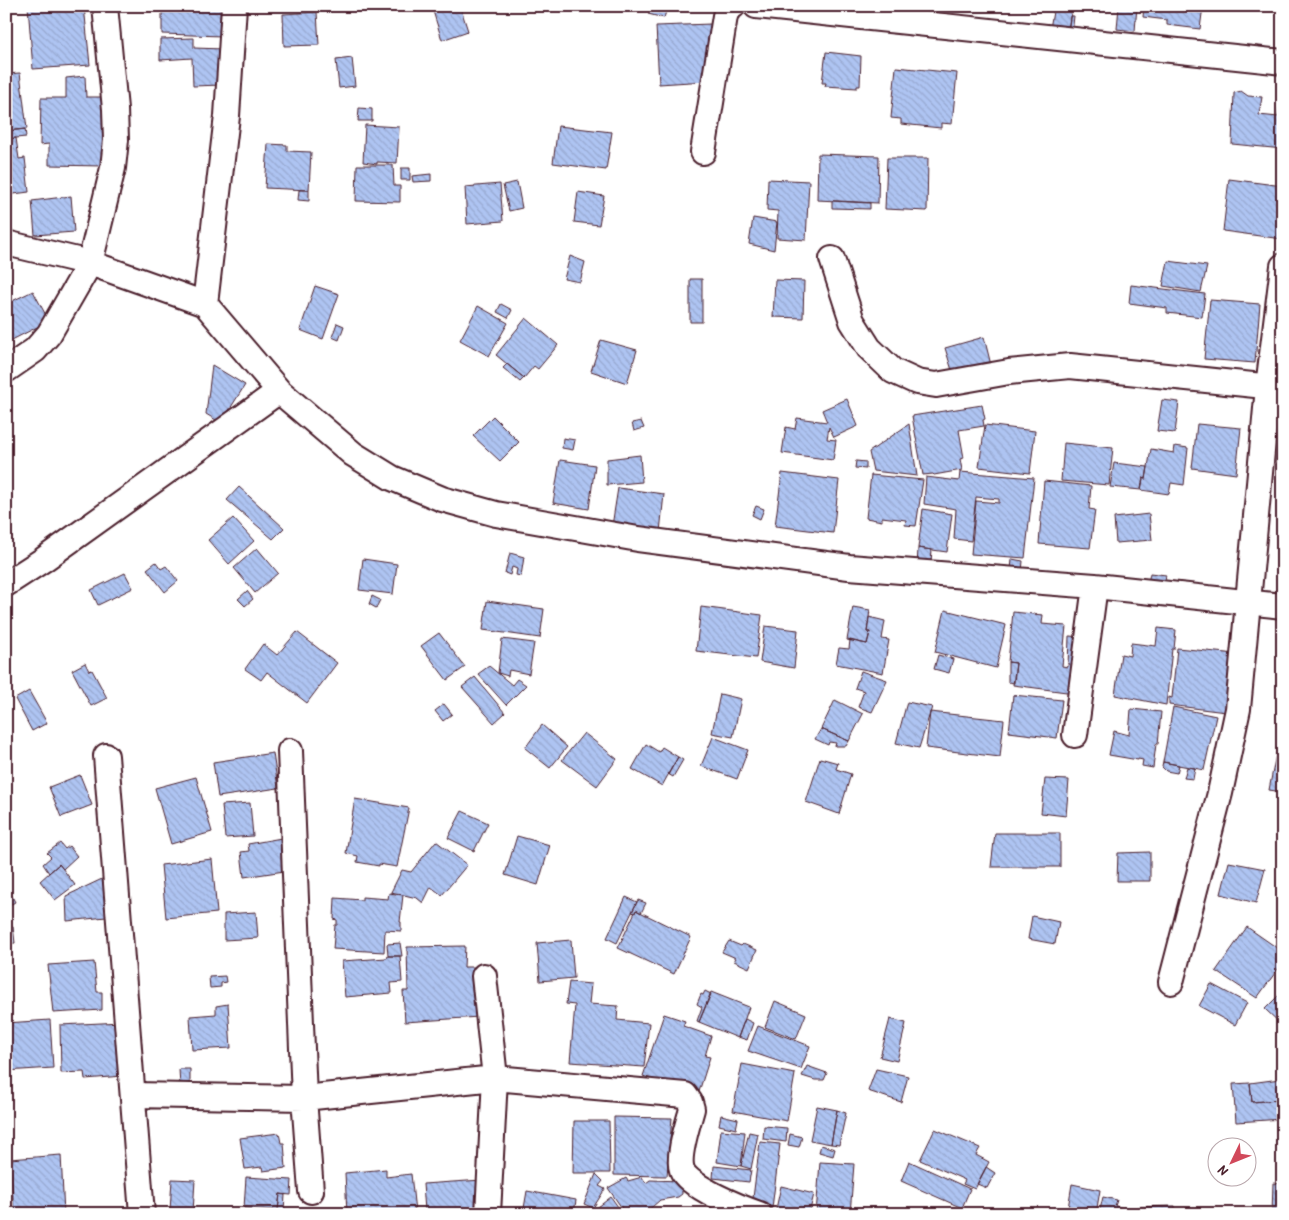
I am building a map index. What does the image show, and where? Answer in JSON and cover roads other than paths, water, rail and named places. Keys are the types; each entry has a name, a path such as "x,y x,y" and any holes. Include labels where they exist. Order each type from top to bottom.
{"street":[{"path":"6,370 35,350 49,334 90,264 113,168 116,140 115,109 105,6"},
{"path":"205,304 226,116 234,6"},
{"path":"702,152 725,16 728,8 733,6"},
{"path":"756,6 1283,62"},
{"path":"6,243 90,264 205,304 279,391 353,454 392,478 442,499 496,514 638,539 849,567 1095,586 1283,606"},
{"path":"832,259 852,321 869,348 893,371 917,382 936,385 1009,372 1070,366 1276,387"},
{"path":"1171,982 1220,793 1238,709 1247,602 1276,387 1283,266"},
{"path":"6,584 43,560 279,391"},
{"path":"1075,735 1095,586"},
{"path":"290,751 304,1098 310,1191"},
{"path":"106,756 142,1214"},
{"path":"484,976 495,1078 488,1214"},
{"path":"132,1095 304,1098 495,1078 685,1095 692,1109 681,1156 682,1171 690,1180 708,1192 759,1214"}]}
